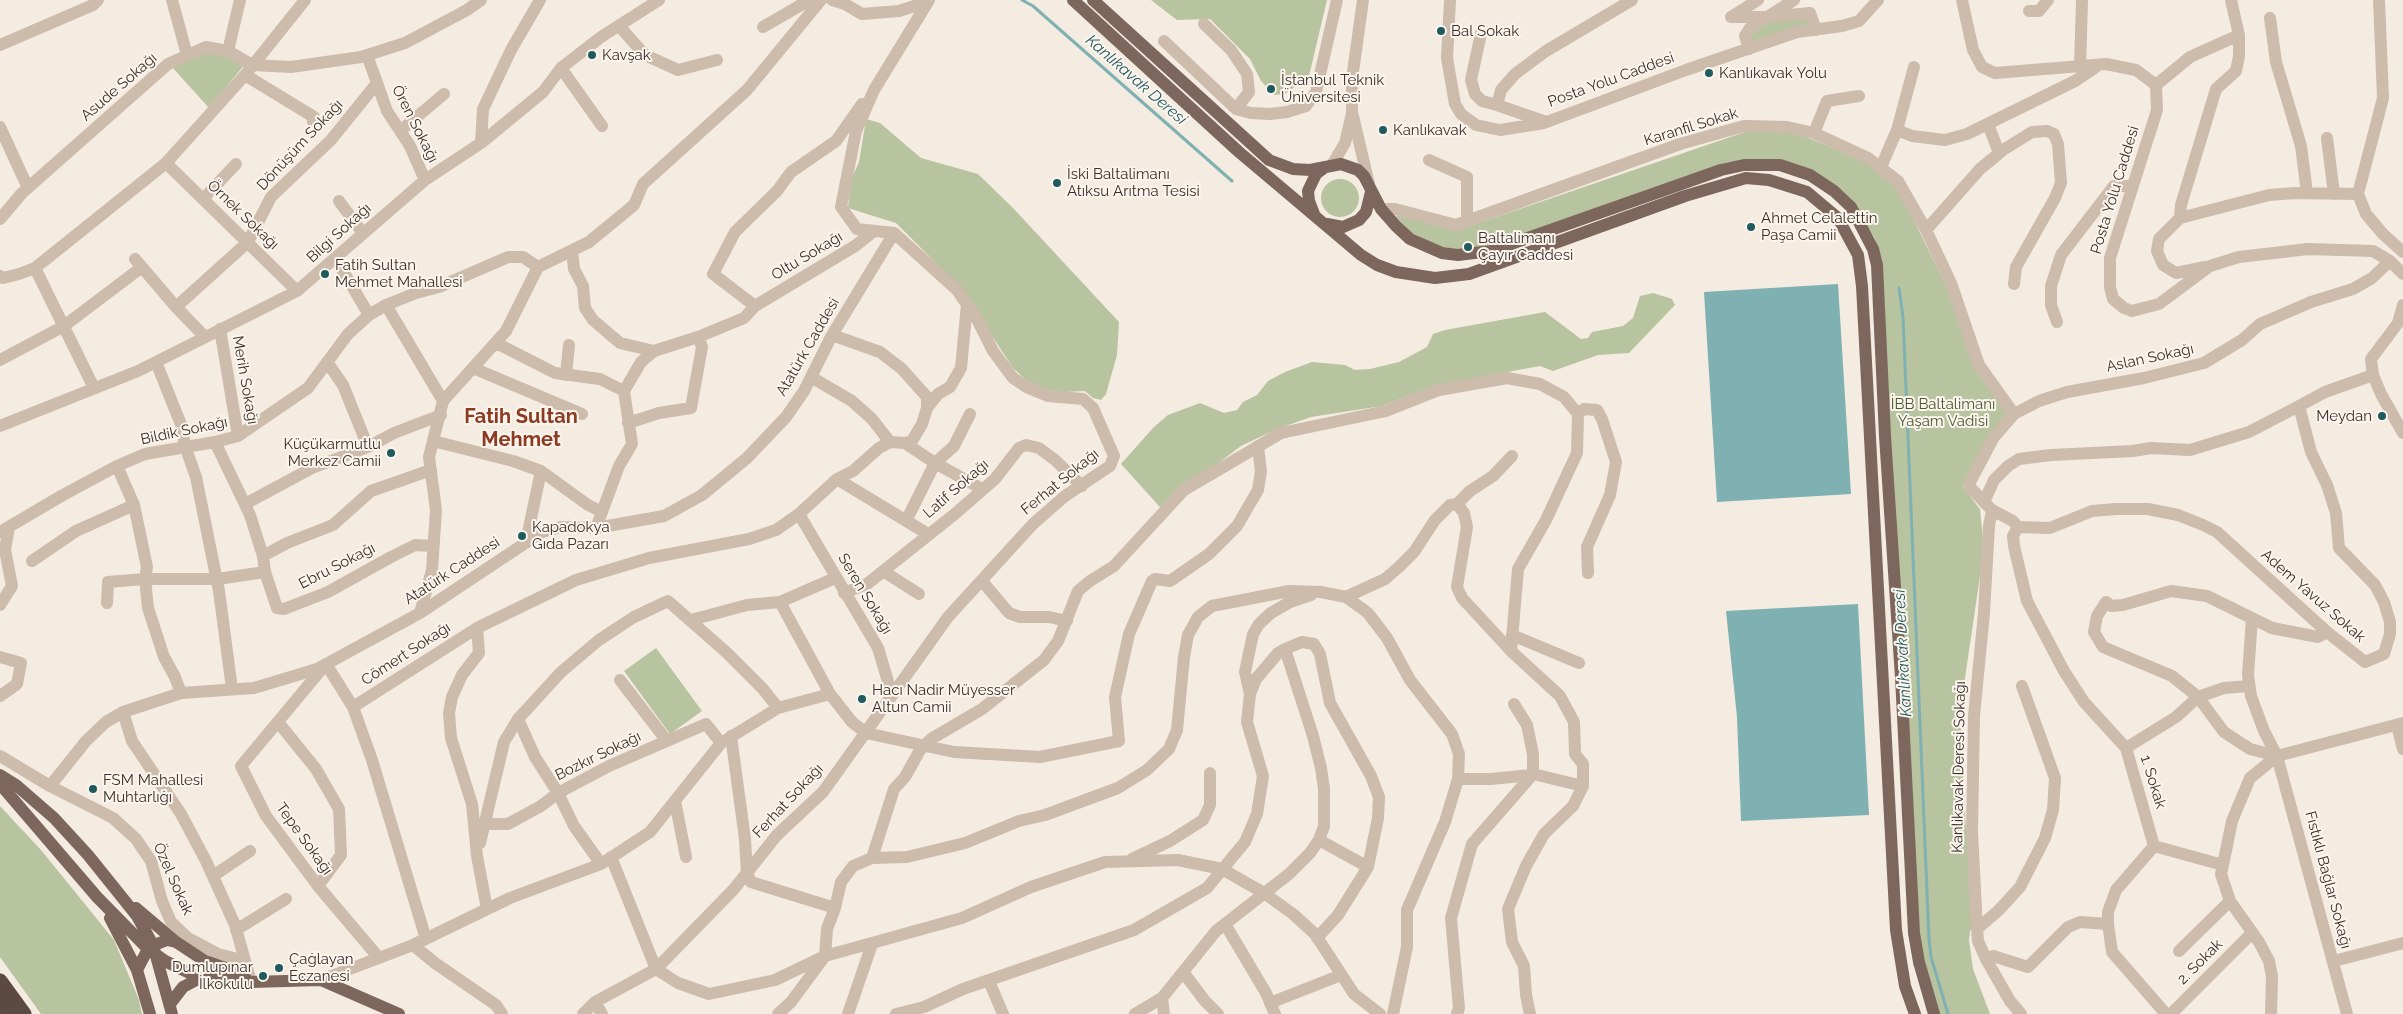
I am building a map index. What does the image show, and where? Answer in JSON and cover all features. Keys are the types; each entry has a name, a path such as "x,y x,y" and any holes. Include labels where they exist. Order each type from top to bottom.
{"highway":[{"path":"0,981 24,1014"},
{"path":"0,999 9,1014"}],"main road":[{"path":"1072,0 1239,152 1361,255 1377,265 1407,275 1435,278 1454,277 1483,269 1509,258 1685,196 1746,178 1769,180 1807,192 1838,218 1858,255 1862,286 1896,930 1905,986 1915,1014"},
{"path":"1093,0 1269,160 1293,169 1310,170 1341,164 1358,170 1381,209 1410,239 1442,253 1458,255 1491,250 1722,170 1744,165 1780,165 1810,176 1830,188 1851,207 1873,249 1877,264 1885,445 1901,668 1914,933 1919,962 1934,1014"},
{"path":"1328,166 1311,182 1308,192 1312,210 1322,221 1343,227 1359,220 1366,212 1370,188"},
{"path":"0,774 16,785 54,818 116,888 146,918 176,942 205,961 231,970 251,982"},
{"path":"0,784 97,896 152,949 176,967 200,978 251,982 321,980 399,1014"},
{"path":"116,888 136,916 152,949 171,1009"},
{"path":"97,896 125,944 137,970 150,1014"},
{"path":"137,970 152,949 167,940 176,942"},
{"path":"171,1009 183,987 200,978"}],"street":[{"path":"0,45 93,5 98,0"},
{"path":"172,0 187,55"},
{"path":"228,51 240,0"},
{"path":"0,276 3,278 35,268 166,164 248,70 305,0"},
{"name":"Asude Sokağı","path":"0,219 28,188 168,64 187,55 206,47 228,51 248,70 291,67 367,55 405,43 481,0"},
{"path":"481,143 483,109 511,50 540,0"},
{"name":"Bilgi Sokağı","path":"0,426 156,362 297,291 336,259 362,232 425,180 481,143 543,92 561,68 602,37 659,0"},
{"path":"763,27 806,2 814,0"},
{"path":"420,612 432,570 436,510 429,457 444,401 506,331 538,267 589,242 634,205 643,184 747,90 821,0"},
{"path":"832,0 845,4 862,14 899,11 928,1"},
{"path":"1164,41 1236,109 1252,113 1270,114 1287,112 1306,106 1316,92 1337,0"},
{"path":"1328,166 1345,143 1352,113 1352,80 1363,0"},
{"name":"Posta Yolu Caddesi","path":"1450,0 1447,58 1451,93 1461,114 1476,125 1500,130 1546,122 1797,32 1816,30 1859,20 1878,0"},
{"path":"1497,104 1501,90 1515,74 1576,32 1632,0"},
{"path":"1758,0 1731,16 1768,17 1810,13 1816,30"},
{"path":"1749,49 1745,36 1750,28 1794,0"},
{"path":"1962,0 1973,50 1982,67 1996,73 2080,68 2099,65 2136,70 2156,85 2190,57 2239,35"},
{"path":"2029,11 2039,11 2048,0"},
{"path":"2080,68 2082,0"},
{"path":"2180,218 2181,205 2216,89 2236,71 2239,56 2239,35 2231,0"},
{"path":"2379,0 2383,98 2358,194 2366,214 2383,234 2403,252"},
{"path":"811,377 852,401 872,419 890,442 905,443 912,441 927,408 938,394 950,387 961,368 967,304 957,290 894,233 857,229 840,207 856,131 874,90 928,1"},
{"path":"2270,18 2276,62 2301,146 2307,193"},
{"path":"1204,24 1231,50 1247,74 1249,92 1236,109"},
{"path":"620,27 645,55 678,70 717,60"},
{"path":"1482,29 1471,80 1475,94 1482,101 1497,104 1546,122"},
{"name":"Ören Sokağı","path":"367,55 387,110 425,180"},
{"path":"1897,130 1912,136 1945,140 1968,134 2075,81 2099,65"},
{"path":"1881,167 1897,130 1914,67"},
{"path":"561,68 602,126"},
{"path":"248,70 314,117 313,122"},
{"name":"Dönüşüm Sokağı","path":"176,307 248,242 271,197 331,140 377,84"},
{"name":"Posta Yolu Caddesi","path":"2156,85 2156,110 2110,258 2110,287 2113,299 2124,308 2132,311 2142,310 2159,304 2210,266 2239,256 2308,249 2373,251 2390,261 2403,274"},
{"path":"755,306 713,274 735,232 777,191 791,172 836,141 858,108 874,90"},
{"path":"400,131 444,94"},
{"path":"1814,133 1827,101 1859,96"},
{"path":"1352,113 1370,188"},
{"path":"1988,124 1999,153"},
{"name":"Karanfil Sokak","path":"1381,209 1395,209 1456,225 1680,144 1744,126 1787,127 1814,133 1868,158 1898,181 1926,230 1958,300 1980,365 2014,414"},
{"path":"0,127 28,188"},
{"path":"1926,230 1980,169 1999,153 2032,132 2047,131 2054,134 2058,144 2061,182 2055,198 2016,267 2014,284"},
{"path":"2327,138 2334,194"},
{"path":"1430,160 1467,177 1467,222"},
{"name":"Örnek Sokağı","path":"166,164 204,198 297,291"},
{"path":"204,198 236,164"},
{"path":"2057,322 2052,305 2051,286 2061,256 2114,186 2132,186"},
{"path":"2210,266 2176,273 2163,265 2157,251 2159,239 2180,218 2269,195 2307,193 2358,194"},
{"path":"338,201 362,232"},
{"name":"Oltu Sokağı","path":"654,351 698,338 744,318 755,306 847,251 874,231"},
{"name":"Atatürk Caddesi","path":"50,786 86,741 106,722 123,712 181,693 254,688 317,669 420,612 542,532 562,527 596,528 664,516 702,495 763,443 790,410 811,377 832,335 894,233"},
{"path":"572,251 574,268 583,286 584,308 593,320 620,343 654,351"},
{"name":"Bildik Sokağı","path":"4,529 117,466 146,454 238,436 308,388 348,334 370,315 386,305 416,292 439,287 516,255 523,257 538,267"},
{"path":"336,259 370,315"},
{"name":"Aslan Sokağı","path":"2014,414 2039,401 2067,392 2144,378 2204,363 2242,340 2260,324 2311,302 2353,289 2372,278 2390,261"},
{"path":"0,360 64,326 139,263 176,307 206,337"},
{"path":"35,268 94,388"},
{"name":"Ferhat Sokağı","path":"583,1014 595,1002 656,969 734,889 777,834 823,792 948,617 1033,524 1065,496 1110,466 1114,456 1093,408 1083,399 1048,396 1028,388 1013,378 993,351 977,318 967,304"},
{"path":"386,305 444,401"},
{"path":"2403,305 2401,322 2371,359 2373,375 2403,433"},
{"name":"Merih Sokağı","path":"220,330 238,436"},
{"path":"832,335 880,352 927,397 927,408"},
{"path":"628,423 659,413 691,408 702,347 698,338"},
{"path":"496,343 555,373 600,379 624,391"},
{"path":"566,374 569,345"},
{"path":"596,528 620,466 632,444 624,391 641,362 654,351"},
{"path":"156,362 182,427 185,446 196,477 217,579 232,689"},
{"path":"327,362 343,385 368,447"},
{"path":"473,368 582,414"},
{"path":"1988,506 1994,480 2008,466 2019,459 2151,448 2190,450 2248,432 2325,392 2373,375"},
{"path":"872,858 894,789 905,778 924,746 931,739 982,709 1044,660 1058,642 1078,591 1114,566 1184,490 1281,433 1386,412 1439,390 1507,378 1540,384 1564,397 1578,414 1577,453 1546,520 1518,569 1511,651"},
{"name":"Adem Yavuz Sokak","path":"1988,506 2018,526 2050,528 2092,511 2148,509 2178,515 2217,532 2326,632 2365,662 2384,654 2388,644 2390,622 2384,602 2375,585 2338,548 2336,514 2327,484 2311,452 2299,406"},
{"path":"1578,414 1584,408 1597,410 1602,418 1616,462 1610,495 1587,547 1588,573"},
{"path":"245,504 312,468 368,447 394,433 441,414"},
{"path":"906,521 934,463 954,446 970,414"},
{"path":"1988,506 1970,487 1970,480 1994,437 2014,414"},
{"name":"Ebru Sokağı","path":"215,442 245,504 263,556 265,572 277,608 284,609 328,592 415,545 433,546"},
{"path":"434,442 512,461 541,471 588,505 602,512"},
{"name":"Cömert Sokağı","path":"353,708 478,628 576,580 649,558 749,539 776,530 799,514 837,479 853,471 879,448 890,442"},
{"path":"905,443 934,463 982,490"},
{"name":"Latif Sokağı","path":"844,593 867,584 982,490 995,479 1019,448 1032,445 1044,452 1082,486"},
{"path":"780,602 830,694 852,722 866,733 954,752 1040,757 1119,741 1116,697 1129,634 1152,581 1154,579 1170,582 1209,554 1237,526 1258,490 1261,471 1258,446"},
{"path":"1346,597 1385,579 1414,552 1435,520 1450,505 1457,504 1470,491 1493,476 1512,456"},
{"path":"117,466 134,505 147,567 144,578 148,608 164,657 181,693"},
{"path":"263,556 287,543 333,525 370,491 431,470"},
{"path":"526,542 541,471"},
{"path":"837,479 928,534"},
{"path":"1457,504 1464,513 1467,527 1457,587 1462,598 1511,651 1560,696 1574,722 1575,754 1583,764 1583,786 1574,806 1544,834 1526,866 1508,909 1512,942 1524,966 1526,995 1530,1014"},
{"path":"32,562 76,531 134,505"},
{"name":"Kanlikavak Deresi Sokağı","path":"1988,506 1989,526 1984,612 1974,716 1972,832 1977,929 1978,941 1986,959 2010,1001 2021,1014"},
{"name":"Seren Sokağı","path":"799,514 878,648 892,695"},
{"name":"1. Sokak","path":"2018,526 2013,536 2014,546 2027,601 2064,672 2084,702 2126,748 2154,846"},
{"path":"0,605 12,586 5,550 4,529"},
{"path":"883,571 919,594"},
{"path":"107,603 108,582 144,578 217,579 265,572"},
{"path":"691,620 747,605 780,602 835,578"},
{"path":"982,581 1009,613 1020,617 1049,617 1067,621"},
{"path":"778,1014 791,1002 825,956 827,929 835,908 841,882 853,866 872,858 907,857 965,843 1019,821 1046,815 1118,788 1147,770 1169,749 1177,730 1188,635 1198,617 1212,606 1244,598 1289,591 1321,592 1346,597 1368,613 1387,638 1410,680 1452,734 1459,754 1458,779 1445,822 1407,910 1407,947 1393,1014"},
{"path":"2277,756 2250,749 2224,732 2198,697 2172,676 2103,647 2094,632 2097,616 2106,602 2112,606 2123,605 2171,591 2207,596 2272,628 2318,637 2326,632"},
{"path":"1250,694 1245,672 1253,634 1259,624 1290,602 1321,592"},
{"path":"477,856 504,742 518,719 561,672 599,640 634,617 668,601 691,620 762,689 778,708"},
{"name":"Fıstıklı Bağlar Sokağı","path":"2252,618 2248,660 2249,686 2264,731 2277,756 2347,1014"},
{"path":"478,628 479,653 462,675 452,697 449,714 451,738 472,804 477,856 486,909"},
{"path":"1512,635 1579,663"},
{"path":"896,1014 924,1007 989,980 1134,930 1207,888 1244,842 1257,814 1263,776 1247,722 1250,694 1256,679 1278,653 1302,642 1314,644 1320,654 1330,703 1371,776 1379,797 1378,818 1368,867 1338,914 1317,938"},
{"path":"1136,1014 1162,998 1216,931 1310,853 1319,840 1324,826 1324,789 1321,768 1313,736 1285,649"},
{"path":"0,657 20,663 17,684 0,696"},
{"path":"326,664 353,708 372,760 426,939"},
{"name":"Tepe Sokağı","path":"326,664 242,766 266,816 318,886 379,958"},
{"path":"620,680 667,742"},
{"path":"1977,929 1999,910 2020,887 2045,838 2053,810 2055,778 2022,686"},
{"path":"2126,748 2176,717 2198,697 2219,690 2249,686"},
{"path":"321,980 413,945 510,898 606,861 650,832 726,739 778,708 830,694"},
{"path":"1458,1014 1450,918 1472,844 1532,774 1533,754 1527,725 1514,704"},
{"path":"123,712 132,741 181,814 213,876 236,930 251,982"},
{"path":"518,719 535,757 558,793 574,826 606,861 656,969 678,983 709,994 775,980 825,956 962,918 1031,887 1105,862 1178,860 1222,869 1264,893 1293,914 1317,938 1354,994 1380,1014"},
{"path":"278,722 316,769 339,810 341,855 318,886"},
{"name":"Bozkır Sokağı","path":"484,824 508,824 541,806 558,793 609,766 706,724 726,739"},
{"path":"2271,1014 2272,976 2269,960 2230,901 2221,874 2232,821 2250,778 2277,756 2400,724 2403,749"},
{"path":"726,739 745,839 747,873 752,882 835,908"},
{"path":"0,756 50,786"},
{"path":"1125,862 1170,842 1202,820 1210,805 1210,773"},
{"path":"1458,779 1492,779 1532,774 1583,786"},
{"name":"Özel Sokak","path":"50,786 113,818 136,839 151,861 162,901 171,922 188,938 218,954 245,961"},
{"path":"675,801 686,857"},
{"path":"1319,840 1368,867"},
{"path":"2166,1014 2112,952 2108,912 2116,890 2154,846 2223,865"},
{"path":"213,876 250,850"},
{"path":"236,930 286,899"},
{"path":"2179,951 2230,901"},
{"path":"1986,959 1993,956 2028,967 2068,927 2080,922 2108,924"},
{"path":"1225,924 1273,1008 1341,975"},
{"name":"2. Sokak","path":"2171,1014 2252,933"},
{"path":"2334,961 2403,943"},
{"path":"848,1014 872,944"},
{"path":"413,945 435,963 496,1005 502,1014"},
{"path":"1183,972 1205,1001 1218,1014"},
{"path":"989,980 1002,1014"},
{"path":"1162,998 1164,1014"},
{"path":"595,1002 602,1014"}],"green space":[{"path":"1151,0 1327,0 1309,76 1285,94 1274,95 1261,81 1250,59 1210,19 1177,20"},
{"path":"1809,15 1811,25 1750,45 1754,28 1774,20"},
{"path":"207,52 232,56 245,64 209,108 172,67"},
{"path":"866,119 880,123 921,158 978,174 1013,208 1119,322 1117,355 1106,394 1101,400 1093,398 1085,391 1045,390 1026,380 1013,368 960,287 896,223 848,208 851,180 859,162"},
{"name":"İBB Baltalimanı Yaşam Vadisi","path":"1767,131 1799,134 1821,143 1874,166 1897,186 2009,414 1963,487 1980,509 1984,549 1960,712 1966,829 1974,925 1970,931 1969,940 1973,969 1990,1014 1939,1014 1920,943 1879,252 1875,239 1856,206 1848,197 1755,159 1487,246 1466,250 1441,247 1412,233 1396,217 1398,215 1461,229 1745,132"},
{"path":"1340,179 1353,185 1359,198 1353,211 1340,217 1327,211 1321,198 1327,185"},
{"path":"1653,293 1672,299 1675,305 1629,353 1598,355 1553,371 1540,366 1437,385 1382,406 1311,417 1277,429 1241,446 1160,507 1121,464 1153,428 1168,415 1200,403 1224,413 1237,410 1243,402 1257,395 1268,381 1285,372 1312,362 1345,365 1355,370 1370,369 1399,362 1427,347 1433,334 1445,330 1545,312 1581,339 1588,338 1592,332 1623,326 1633,318 1640,296"},
{"path":"656,648 702,711 670,734 624,671"},
{"path":"0,806 41,850 114,940 139,1000 142,1014 41,1014 0,957"}],"water":[{"path":"1838,284 1851,494 1717,502 1704,292"},
{"path":"1858,604 1869,815 1741,821 1737,717 1726,611"}],"waterway":[{"name":"Kanlıkavak Deresi","path":"1022,0 1033,6 1232,181"},
{"name":"Kanlıkavak Deresi","path":"1899,288 1903,317 1929,940 1931,957 1948,1014"}],"place":[{"name":"Bal Sokak","path":"1441,31"},
{"name":"Kavşak","path":"592,55"},
{"name":"Kanlıkavak Yolu","path":"1709,73"},
{"name":"İstanbul Teknik Üniversitesi","path":"1271,89"},
{"name":"Kanlıkavak","path":"1383,130"},
{"name":"İski Baltalimanı Atıksu Arıtma Tesisi","path":"1057,183"},
{"name":"Ahmet Celalettin Paşa Camii","path":"1751,227"},
{"name":"Baltalimanı Çayır Caddesi","path":"1468,247"},
{"name":"Fatih Sultan Mehmet Mahallesi","path":"325,274"},
{"name":"Meydan","path":"2382,416"},
{"name":"Küçükarmutlu Merkez Camii","path":"391,453"},
{"name":"Kapadokya Gıda Pazarı","path":"522,536"},
{"name":"Hacı Nadir Müyesser Altun Camii","path":"862,699"},
{"name":"FSM Mahallesi Muhtarlığı","path":"93,789"},
{"name":"Çağlayan Eczanesi","path":"279,968"},
{"name":"Dumlupınar İlkokulu","path":"263,976"}],"district":[{"name":"Fatih Sultan Mehmet","path":"521,428"}]}
